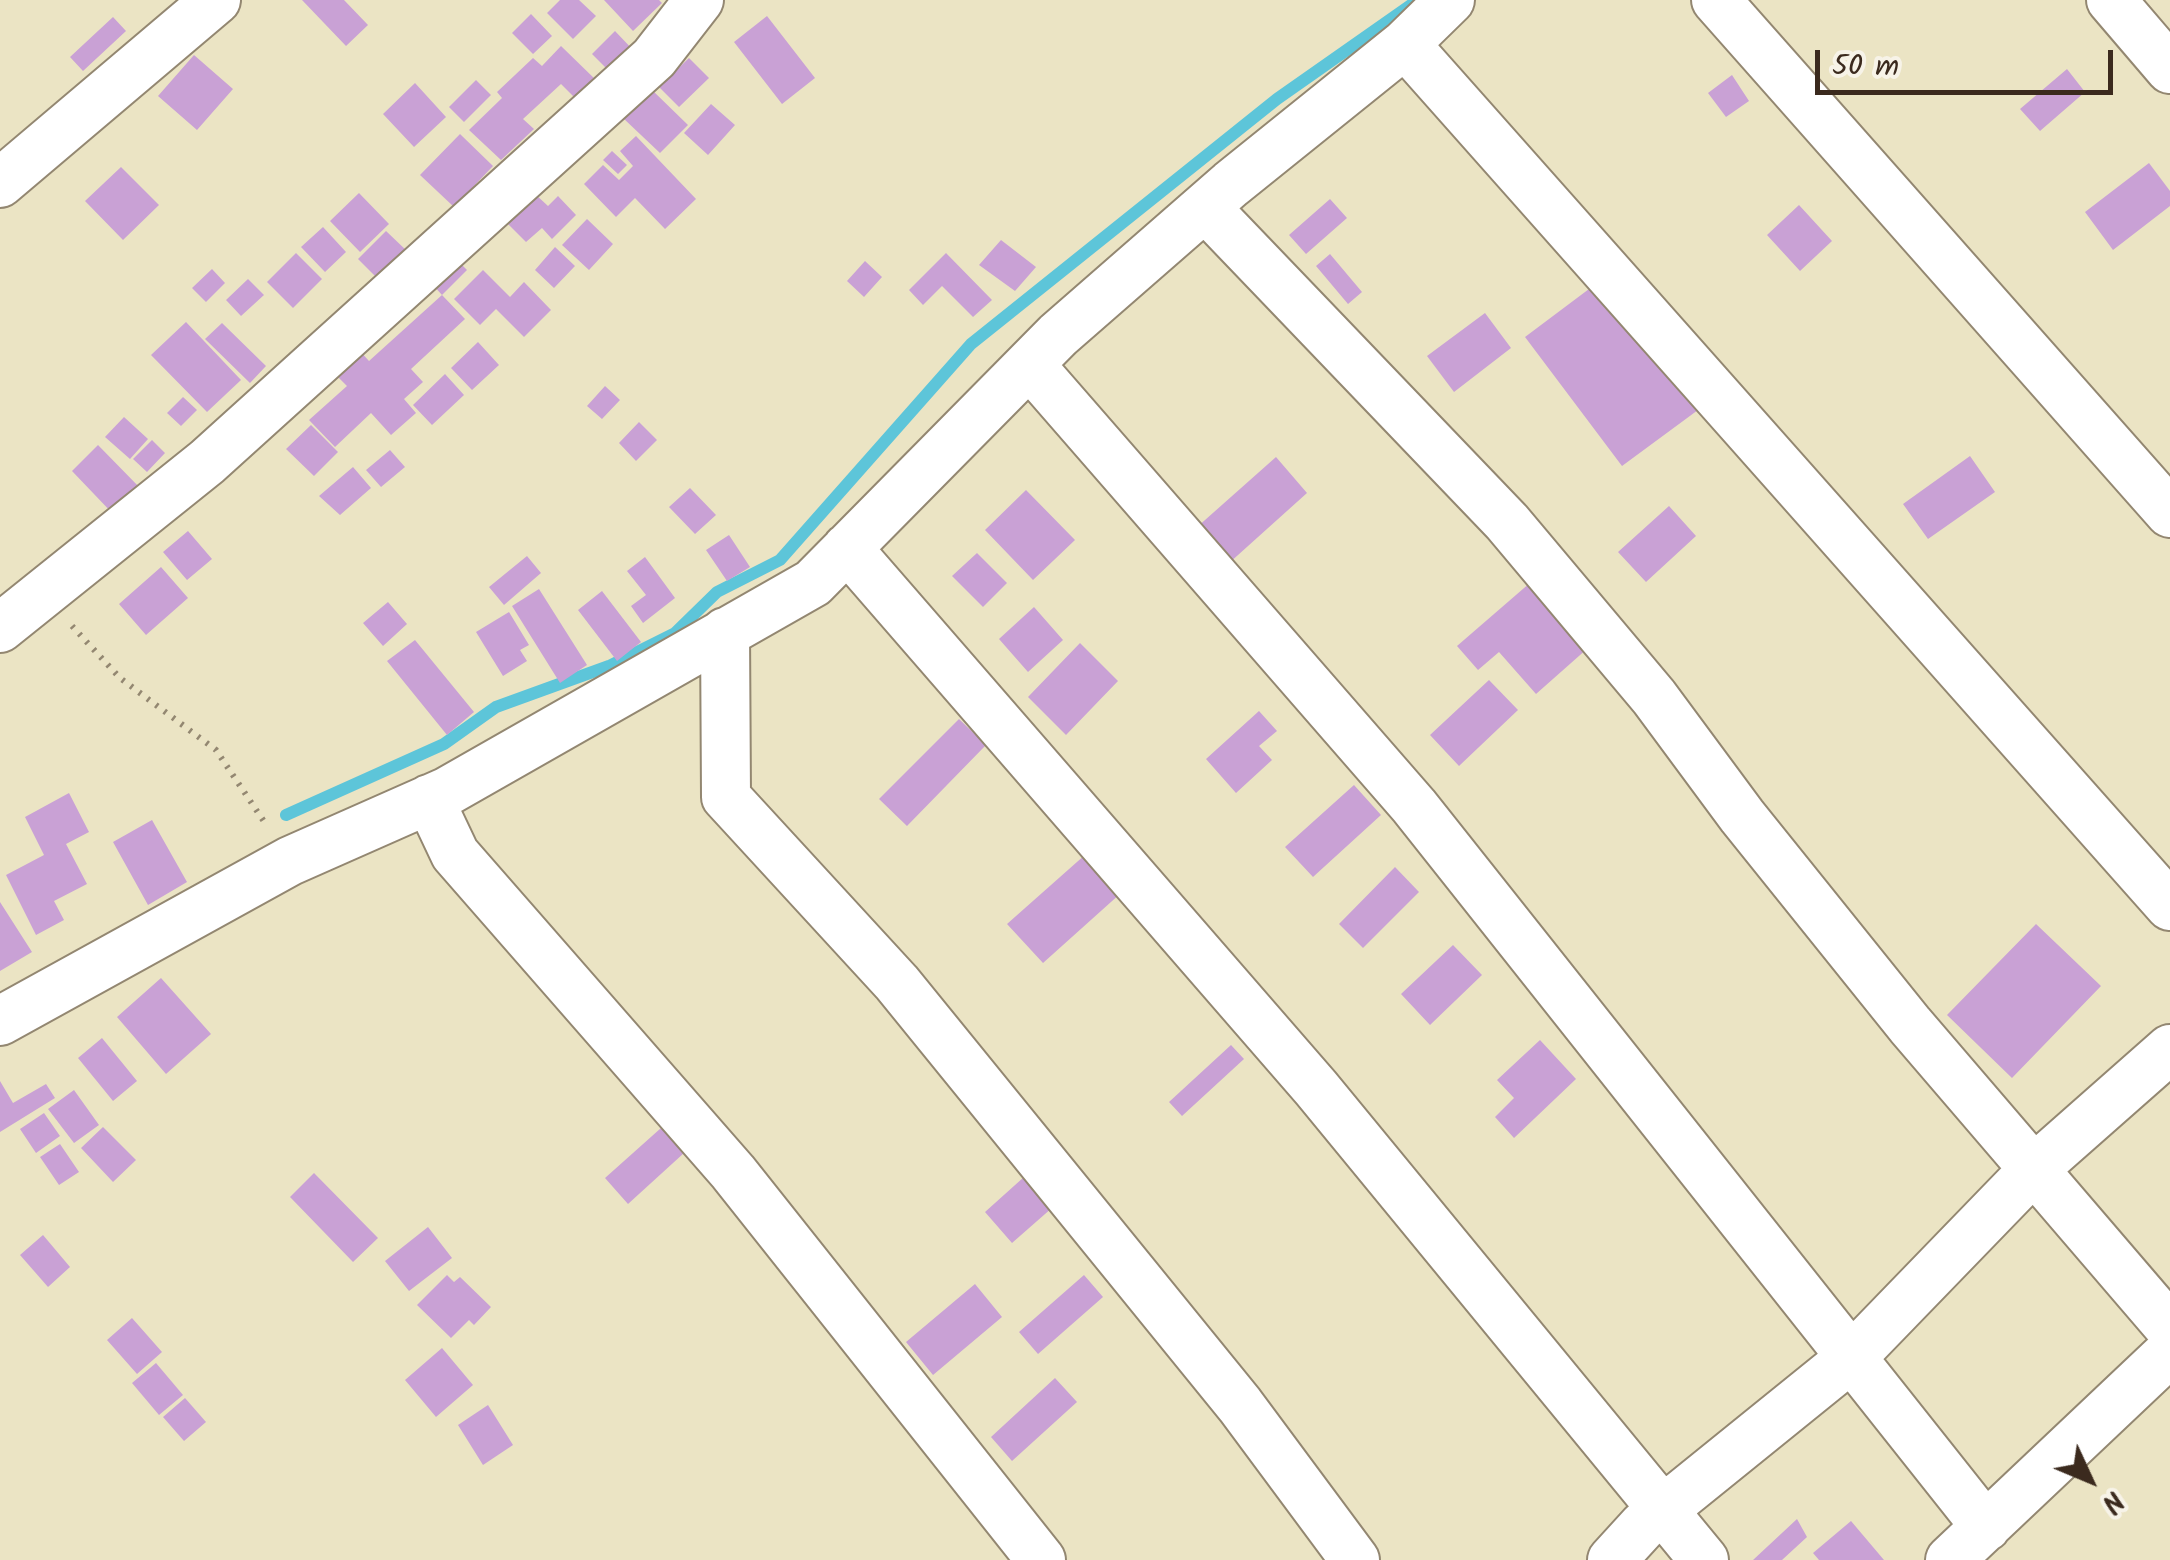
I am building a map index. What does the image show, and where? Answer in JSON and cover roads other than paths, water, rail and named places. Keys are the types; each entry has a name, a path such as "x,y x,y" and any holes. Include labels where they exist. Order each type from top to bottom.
{"street":[{"path":"0,183 216,0"},
{"path":"0,1021 290,861 429,799 813,582 1030,364 1205,207 1405,44 1450,0"},
{"path":"1716,0 2170,513"},
{"path":"2111,0 2170,70"},
{"path":"0,628 208,462 640,71 693,2"},
{"path":"1405,44 2170,906"},
{"path":"1205,207 1507,522 1654,698 1742,816 1910,1026 2170,1328"},
{"path":"1030,364 1414,806 1986,1527"},
{"path":"847,548 1316,1088 1704,1560"},
{"path":"725,632 726,797 910,998 1154,1297 1355,1560"},
{"path":"429,799 455,854 734,1172 1041,1560"},
{"path":"1612,1560 1665,1509 1852,1358 2034,1168 2170,1049"},
{"path":"1950,1560 2170,1352"}],"waterway":[{"path":"286,815 444,744 496,707 609,666 675,633 717,592 780,560 971,344 1277,99 1418,0"}]}
